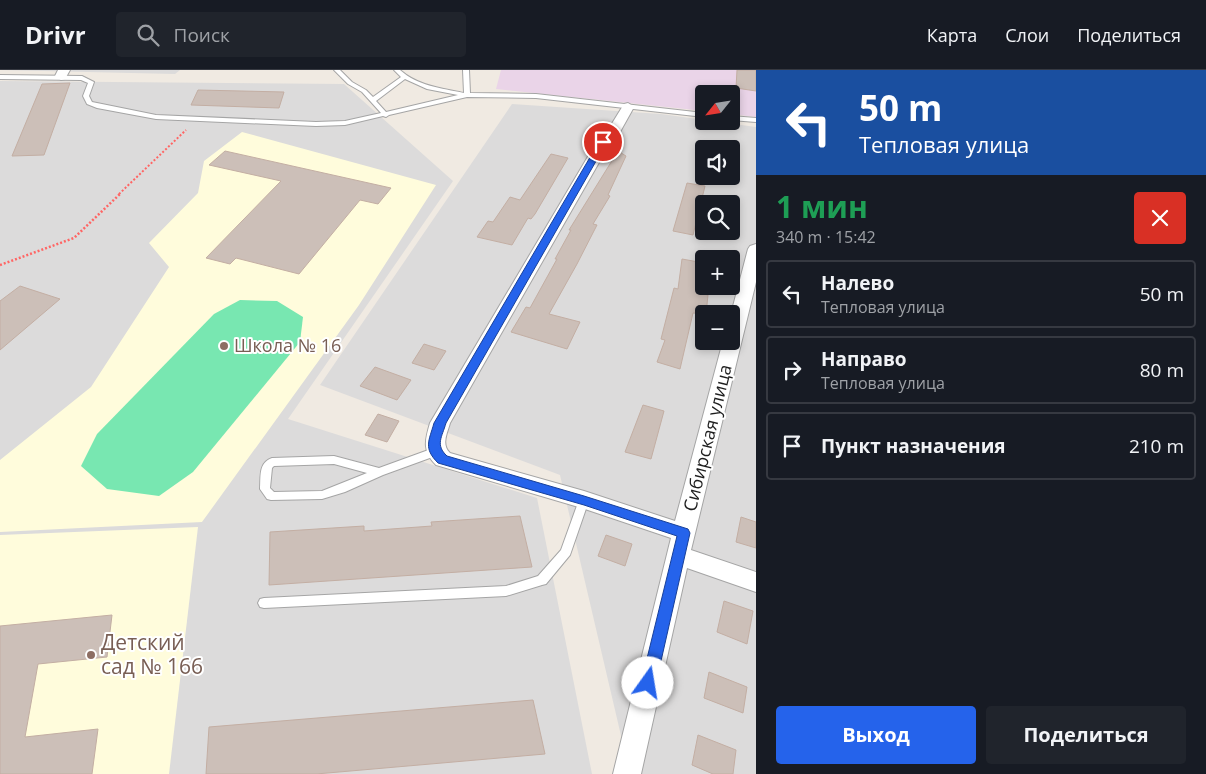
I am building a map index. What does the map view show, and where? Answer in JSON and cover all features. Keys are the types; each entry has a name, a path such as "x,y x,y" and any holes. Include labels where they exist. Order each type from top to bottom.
{"street":[{"path":"628,107 613,132 603,142 440,423 433,446 434,452 442,460 584,500 684,533"},
{"name":"Сибирская улица","path":"627,774 678,555 756,249"},
{"path":"678,555 756,582"}],"lane":[{"path":"337,70 373,100 386,114"},
{"path":"397,70 404,77 419,84 467,96"},
{"path":"466,70 467,96"},
{"path":"0,77 62,73 82,78 91,82 86,96 89,103 156,117 288,121 316,124 345,123 467,96 536,96 695,114"},
{"path":"373,100 404,77"},
{"path":"740,119 756,120"},
{"path":"379,472 334,460 272,462 267,466 265,489 270,496 322,495 434,452"},
{"path":"264,603 506,591 542,580 566,552 584,500"}],"path":[{"path":"0,265 74,238 197,119"}],"shaded area":[{"path":"0,70 180,70 175,74"},
{"path":"501,70 756,70 756,117 740,115 740,85 695,85 695,110 496,89"},
{"path":"0,81 344,84 453,181 288,419 537,498 592,774 0,774"},
{"path":"512,104 661,114 695,119 695,130 740,130 740,125 756,127 756,774 630,774 560,475 320,385"},
{"name":"Школа № 16","path":"242,132 436,185 359,305 202,522 0,532 0,460 91,387 169,267 149,243 198,193 204,161"},
{"name":"Детский сад № 166","path":"198,527 169,774 0,774 0,535"}],"green space":[{"path":"240,300 277,301 303,317 300,342 193,472 159,496 107,489 81,466 97,434 214,314"}],"building":[{"path":"737,70 756,70 756,91 740,89 740,85 736,85"},
{"path":"70,83 44,155 12,156 42,84"},
{"path":"198,90 284,92 279,108 191,105"},
{"path":"225,151 391,188 378,204 360,200 299,274 236,258 230,264 206,258 281,181 209,165"},
{"path":"618,151 626,156 608,195 610,196 593,224 597,225 549,314 580,322 567,349 511,332 526,307 530,308 557,259 555,259 571,230 569,230"},
{"path":"551,154 568,158 535,214 531,219 528,218 512,245 477,237 488,221 493,222 510,197 520,200"},
{"path":"687,183 705,186 703,195 695,195 695,227 693,235 673,231"},
{"path":"682,259 695,261 695,295 708,295 707,305 695,305 695,313 693,313 680,369 657,362 665,340 661,339 674,288 678,289"},
{"path":"20,286 60,299 0,350 0,301"},
{"path":"424,344 446,351 434,370 412,363"},
{"path":"375,367 411,380 397,400 360,386"},
{"path":"643,405 664,411 651,459 625,452"},
{"path":"378,414 399,421 387,442 365,435"},
{"path":"520,516 532,567 269,585 270,532 364,526 364,531 432,526 431,522"},
{"path":"741,517 756,522 756,548 736,542"},
{"path":"606,535 632,544 625,566 598,556"},
{"path":"724,601 753,611 747,644 717,632"},
{"path":"112,615 107,657 38,664 25,737 98,729 92,774 0,774 0,626"},
{"path":"709,672 747,687 743,713 704,698"},
{"path":"533,700 545,754 316,774 206,774 209,727"},
{"path":"698,735 736,750 733,774 713,774 692,765"}],"place":[{"name":"Школа № 16","path":"224,346"},
{"name":"Детский сад № 166","path":"91,655"}],"route":[{"path":"603,142 440,423 433,446 434,452 442,460 584,500 684,533 648,683"}]}
